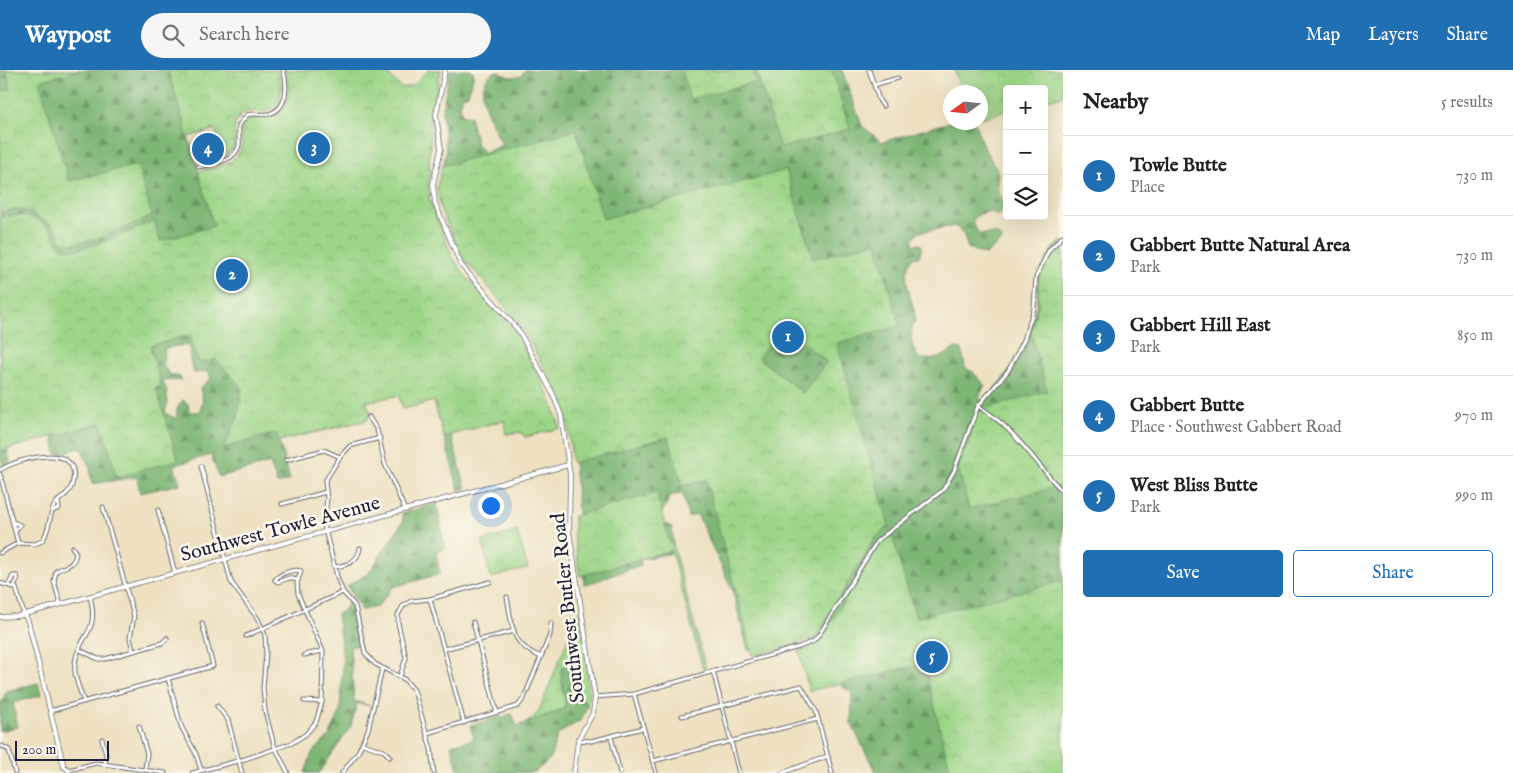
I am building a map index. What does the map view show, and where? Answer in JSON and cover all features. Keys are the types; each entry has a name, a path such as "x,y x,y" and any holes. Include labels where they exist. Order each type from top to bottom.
{"main road":[{"name":"Southwest Butler Road","path":"445,70 436,120 441,149 433,184 436,209 461,265 519,331 553,394 564,430 568,465 569,531 595,697 593,713 578,740 574,773"},
{"name":"Southwest Towle Avenue","path":"0,617 24,614 568,465"},
{"path":"24,614 64,767 69,772"},
{"path":"61,773 64,767"}],"street":[{"path":"198,167 225,160 236,152 239,142 238,125 240,120 247,114 267,114 280,107 286,93 286,81 282,70"},
{"path":"870,70 879,100 884,106"},
{"path":"874,85 898,78"},
{"path":"595,697 634,694 799,647 817,639 878,540 943,490 957,464 978,406 1012,365 1024,340 1034,308 1036,277 1049,250 1063,236"},
{"path":"978,406 993,415 1022,442 1063,492"},
{"path":"369,417 380,438 385,464 400,493 405,510"},
{"path":"380,438 350,446 340,456 327,477 325,532 343,592 355,606 365,653 375,664 400,676 414,690 427,733 434,773"},
{"path":"286,460 324,450 340,456"},
{"path":"0,470 10,464 50,454 60,457 69,466 73,479 70,491 58,500 52,511 42,541 35,544 18,543 0,553"},
{"path":"201,466 234,588 263,628 266,647 264,703 276,749 288,773"},
{"path":"0,474 1,485 18,543"},
{"path":"282,504 326,492"},
{"path":"103,507 134,616 130,638 133,651"},
{"path":"158,510 175,573"},
{"path":"60,603 54,577 58,570 72,564 76,553 72,547"},
{"path":"335,567 353,561 358,556 360,548"},
{"path":"192,773 276,749 299,739 309,732 318,718 322,702 323,651 298,594 297,580 301,571 298,569 277,576 274,580 278,582 289,578 297,580"},
{"path":"9,584 12,578 17,576 18,579 14,587"},
{"path":"400,676 406,658 398,615 402,606 410,601 430,599 490,582"},
{"path":"0,583 9,584 14,587 19,595 24,614"},
{"path":"246,636 343,592"},
{"path":"84,702 74,668 94,619 90,596"},
{"path":"507,597 514,631 522,648 541,657"},
{"path":"430,599 464,723"},
{"path":"473,622 497,714"},
{"path":"50,711 213,666 202,623"},
{"path":"427,733 514,709 522,702 550,635 551,623"},
{"path":"444,649 514,631"},
{"path":"80,650 101,659 162,643 167,638"},
{"path":"304,655 323,651"},
{"path":"342,773 363,744 374,710 382,669"},
{"path":"713,671 739,773"},
{"path":"168,678 181,726 196,754 201,770"},
{"path":"682,716 802,686 818,719 832,773"},
{"path":"634,694 656,773"},
{"path":"304,701 322,702"},
{"path":"217,706 228,720 242,773"},
{"path":"653,761 818,719"},
{"path":"139,726 147,754 145,769"},
{"path":"578,740 592,741 643,728"},
{"path":"612,737 620,773"},
{"path":"102,739 106,754 105,764"},
{"path":"363,744 384,751 390,757"},
{"path":"2,746 8,750 15,773"},
{"path":"782,773 828,756"},
{"path":"69,772 88,764 105,764 162,773"},
{"path":"120,773 121,766"}],"green space":[{"path":"0,70 277,70 281,86 279,102 269,108 247,112 238,119 234,130 234,144 229,153 224,156 215,129 188,137 199,172 220,166 233,160 238,155 242,142 242,125 246,120 269,118 282,111 288,98 285,70 383,70 402,88 412,86 428,70 441,70 431,114 429,169 432,168 428,183 429,199 453,258 466,277 503,316 516,333 550,398 560,428 525,437 521,432 506,434 504,420 451,435 466,489 459,491 434,401 403,409 399,395 366,402 371,414 367,420 279,441 290,480 277,484 270,463 219,477 211,455 174,465 180,484 140,493 137,477 92,484 90,468 81,448 68,451 65,457 56,453 53,436 7,449 10,462 3,465 0,454","holes":["189,344 190,360 194,373 208,371 211,378 200,388 203,400 200,412 189,412 188,404 183,400 177,409 177,419 165,413 167,396 166,388 162,381 181,380 180,377 169,374 163,365 165,348"]},
{"path":"6,70 80,70 39,81 69,181 137,165 152,216 101,238 69,245 62,242 53,226 29,212 17,209 0,213 0,92 11,89"},
{"path":"168,70 277,70 281,87 280,99 274,108 268,111 249,111 239,117 235,124 234,147 224,156 215,129 188,137"},
{"path":"285,70 383,70 402,88 412,86 428,70 441,70 431,114 429,169 432,168 428,183 429,199 453,258 466,277 503,316 516,333 550,398 560,428 525,437 521,432 506,434 504,420 444,437 434,401 403,409 399,395 366,402 371,414 367,420 278,441 276,433 223,448 238,417 242,388 216,359 199,363 190,335 150,346 161,386 156,388 178,460 117,477 101,423 0,451 0,217 14,215 35,219 52,232 61,246 74,250 97,244 154,221 160,241 214,226 198,172 224,165 237,156 241,145 241,129 246,121 254,118 269,118 282,111 288,98"},
{"path":"450,70 472,70 474,74 468,94 462,96 460,106 462,114 470,116 477,145 484,153 502,145 489,116 483,95 484,85 488,77 497,71 509,77 521,76 525,70 842,70 862,126 882,142 943,124 943,130 977,130 982,144 998,172 997,188 1003,200 1003,210 998,216 990,211 977,215 972,222 979,234 997,234 1003,240 985,255 968,248 963,233 955,226 919,232 913,238 913,245 920,244 922,246 919,257 913,258 907,272 908,287 915,317 911,340 919,358 924,359 938,358 955,348 962,349 965,368 973,372 985,385 979,397 984,402 1016,362 1027,338 1037,304 1038,277 1052,249 1063,240 1063,773 876,773 851,723 852,693 836,682 809,689 800,652 813,649 806,633 748,650 732,589 697,514 688,517 683,494 671,495 661,514 665,524 672,527 674,553 640,559 641,565 584,585 570,412 441,179 446,152 442,110"},
{"path":"681,70 753,70 756,82 690,99"},
{"path":"756,70 832,70 850,129 780,148"},
{"path":"954,70 1063,70 1063,96 1048,100 1048,85 1003,85 1003,112 988,116 988,85 959,85"},
{"path":"576,130 603,219 786,170 813,259 876,242 900,326 837,343 889,526 875,538 814,639 753,656 706,480 683,486 668,437 572,463 568,425 557,393 521,325 464,259 441,211 437,187 442,166","holes":["782,327 827,362 803,393 758,358"]},
{"path":"1063,243 1063,485 969,509 958,468 969,441 977,411 1047,391 1031,333 1038,304 1038,280 1051,253"},
{"path":"657,493 669,542 672,542 706,669 703,670 671,550 580,576 574,537 574,516"},
{"path":"437,504 445,549 436,551 440,574 393,587 377,607 361,610 347,586 369,573 403,521 402,513"},
{"path":"517,531 528,568 490,578 483,541"},
{"path":"891,532 916,618 1063,581 1063,773 951,773 924,664 809,691 799,651 818,644 880,541"},
{"path":"348,603 352,610 359,645 350,647 354,701 371,706 357,703 351,726 319,773 305,773 312,753 330,735 340,712 343,660 337,614 343,611"},
{"path":"579,612 589,673 587,681 589,698 587,706 576,688 576,680 562,691 566,699 564,709 526,724 539,711 570,634 568,615"},
{"path":"566,665 572,667 576,688 587,706 581,720 558,734 550,759 535,772 459,773 451,745 474,739 470,725 512,714 517,726 564,709 565,701 561,669"},
{"path":"38,683 41,695 13,703 18,727 0,731 0,704 7,691"}],"place":[{"name":"Gabbert Hill East","path":"314,148"},
{"name":"Gabbert Butte","path":"208,149"},
{"name":"Gabbert Butte Natural Area","path":"232,275"},
{"name":"Towle Butte","path":"788,337"},
{"name":"West Bliss Butte","path":"932,657"}]}
